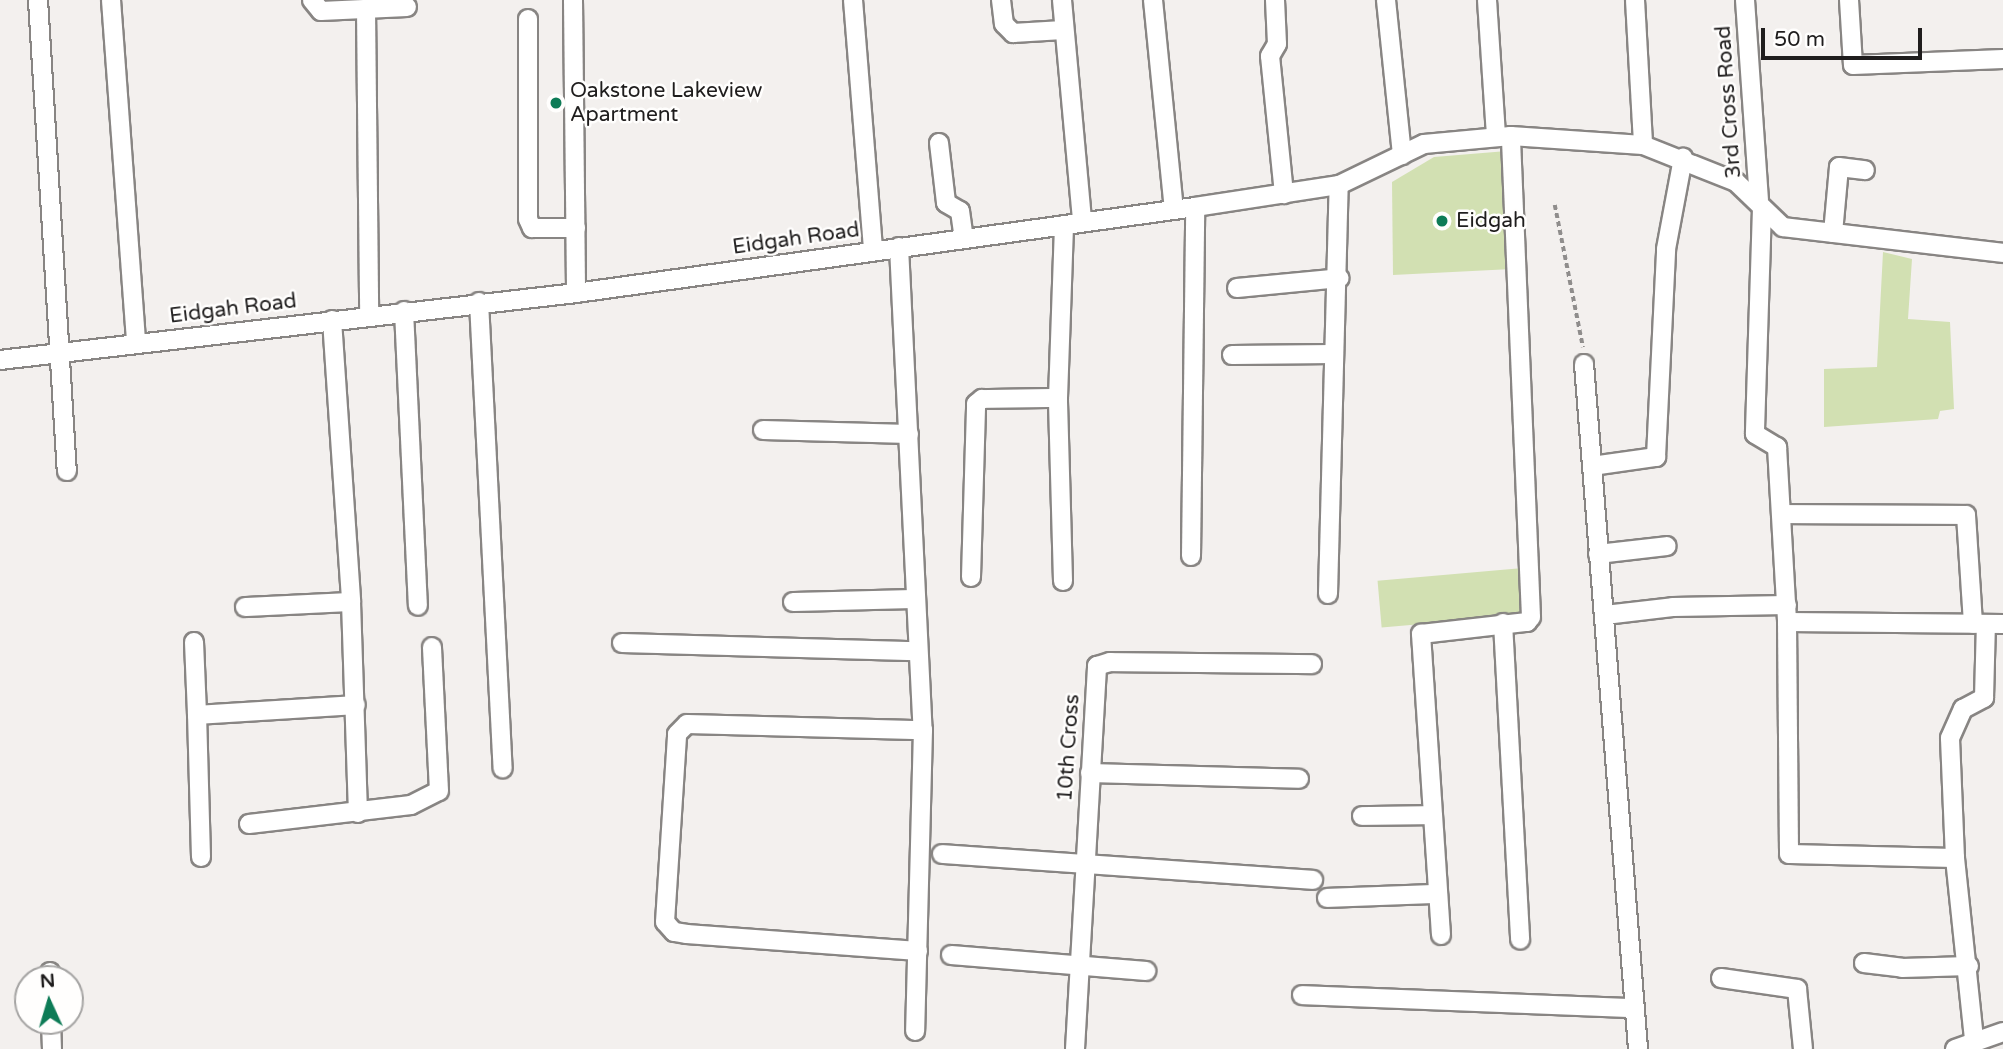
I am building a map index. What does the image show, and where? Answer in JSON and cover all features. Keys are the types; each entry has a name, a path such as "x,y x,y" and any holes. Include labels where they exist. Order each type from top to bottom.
{"street":[{"path":"38,0 67,471"},
{"path":"111,0 136,343"},
{"path":"312,0 321,11 407,7"},
{"path":"573,0 576,293"},
{"path":"853,0 873,251"},
{"path":"1000,0 1004,24 1013,33 1063,30"},
{"path":"1062,0 1073,223 1058,398 1063,581"},
{"path":"1153,0 1174,209"},
{"path":"1275,0 1277,44 1270,56 1283,194"},
{"path":"1387,0 1402,155"},
{"path":"1441,935 1421,634 1527,622 1532,598 1504,137 1486,0"},
{"path":"1635,0 1643,145"},
{"name":"3rd Cross Road","path":"1745,0 1761,204 1755,434 1777,447 1781,514"},
{"path":"1849,0 1853,65 2003,59"},
{"path":"366,9 369,315"},
{"path":"528,19 528,219 532,228 576,228"},
{"name":"Eidgah Road","path":"0,360 479,302 576,293 1283,194 1339,185 1424,144 1504,137 1643,145 1683,158 1736,182 1783,227 2003,253"},
{"path":"939,143 946,203 960,211 964,238"},
{"path":"1592,466 1656,457 1666,249 1683,158"},
{"path":"1833,233 1839,167 1865,170"},
{"path":"1328,594 1334,354 1340,278 1339,185"},
{"path":"1191,556 1195,207"},
{"path":"899,247 909,434 916,651 923,730 915,1031"},
{"path":"1237,288 1340,278"},
{"path":"479,302 503,768"},
{"path":"404,311 418,606"},
{"path":"332,320 352,602 358,813"},
{"path":"1232,355 1334,354"},
{"path":"1584,364 1598,554 1623,821 1632,1008 1638,1049"},
{"path":"971,577 976,404 982,399 1058,398"},
{"path":"764,430 909,434"},
{"path":"1955,858 1788,854 1787,613 1781,514 1966,515 1987,624 1984,698 1963,709 1950,738 1955,858 1979,1042"},
{"path":"1598,554 1667,546"},
{"path":"793,602 914,599"},
{"path":"245,607 352,602"},
{"path":"1605,615 1673,607 1987,624"},
{"path":"1503,623 1520,940"},
{"path":"194,642 201,857"},
{"path":"622,643 916,651"},
{"path":"249,824 411,805 439,792 432,647"},
{"name":"10th Cross","path":"1075,1049 1097,666 1110,662 1312,664"},
{"path":"197,715 356,705"},
{"path":"918,951 687,934 674,932 665,922 677,734 687,724 923,730"},
{"path":"1090,773 1299,779"},
{"path":"1362,816 1432,815"},
{"path":"942,854 1313,880"},
{"path":"1327,898 1438,894"},
{"path":"951,956 1146,971"},
{"path":"1864,963 1902,968 1969,966"},
{"path":"1721,978 1797,989 1802,1049"},
{"path":"1302,995 1632,1008"},
{"path":"1955,1049 2003,1032"}],"path":[{"path":"1555,205 1583,334 1584,364"}],"green space":[{"path":"1507,151 1512,269 1393,275 1392,182 1434,157"},
{"path":"1883,252 1912,259 1908,319 1950,322 1954,409 1940,411 1938,419 1824,427 1824,369 1877,367"},
{"path":"1523,568 1527,615 1382,628 1378,581"}],"place":[{"name":"Oakstone Lakeview Apartment","path":"556,103"},
{"name":"Eidgah","path":"1442,221"}]}
